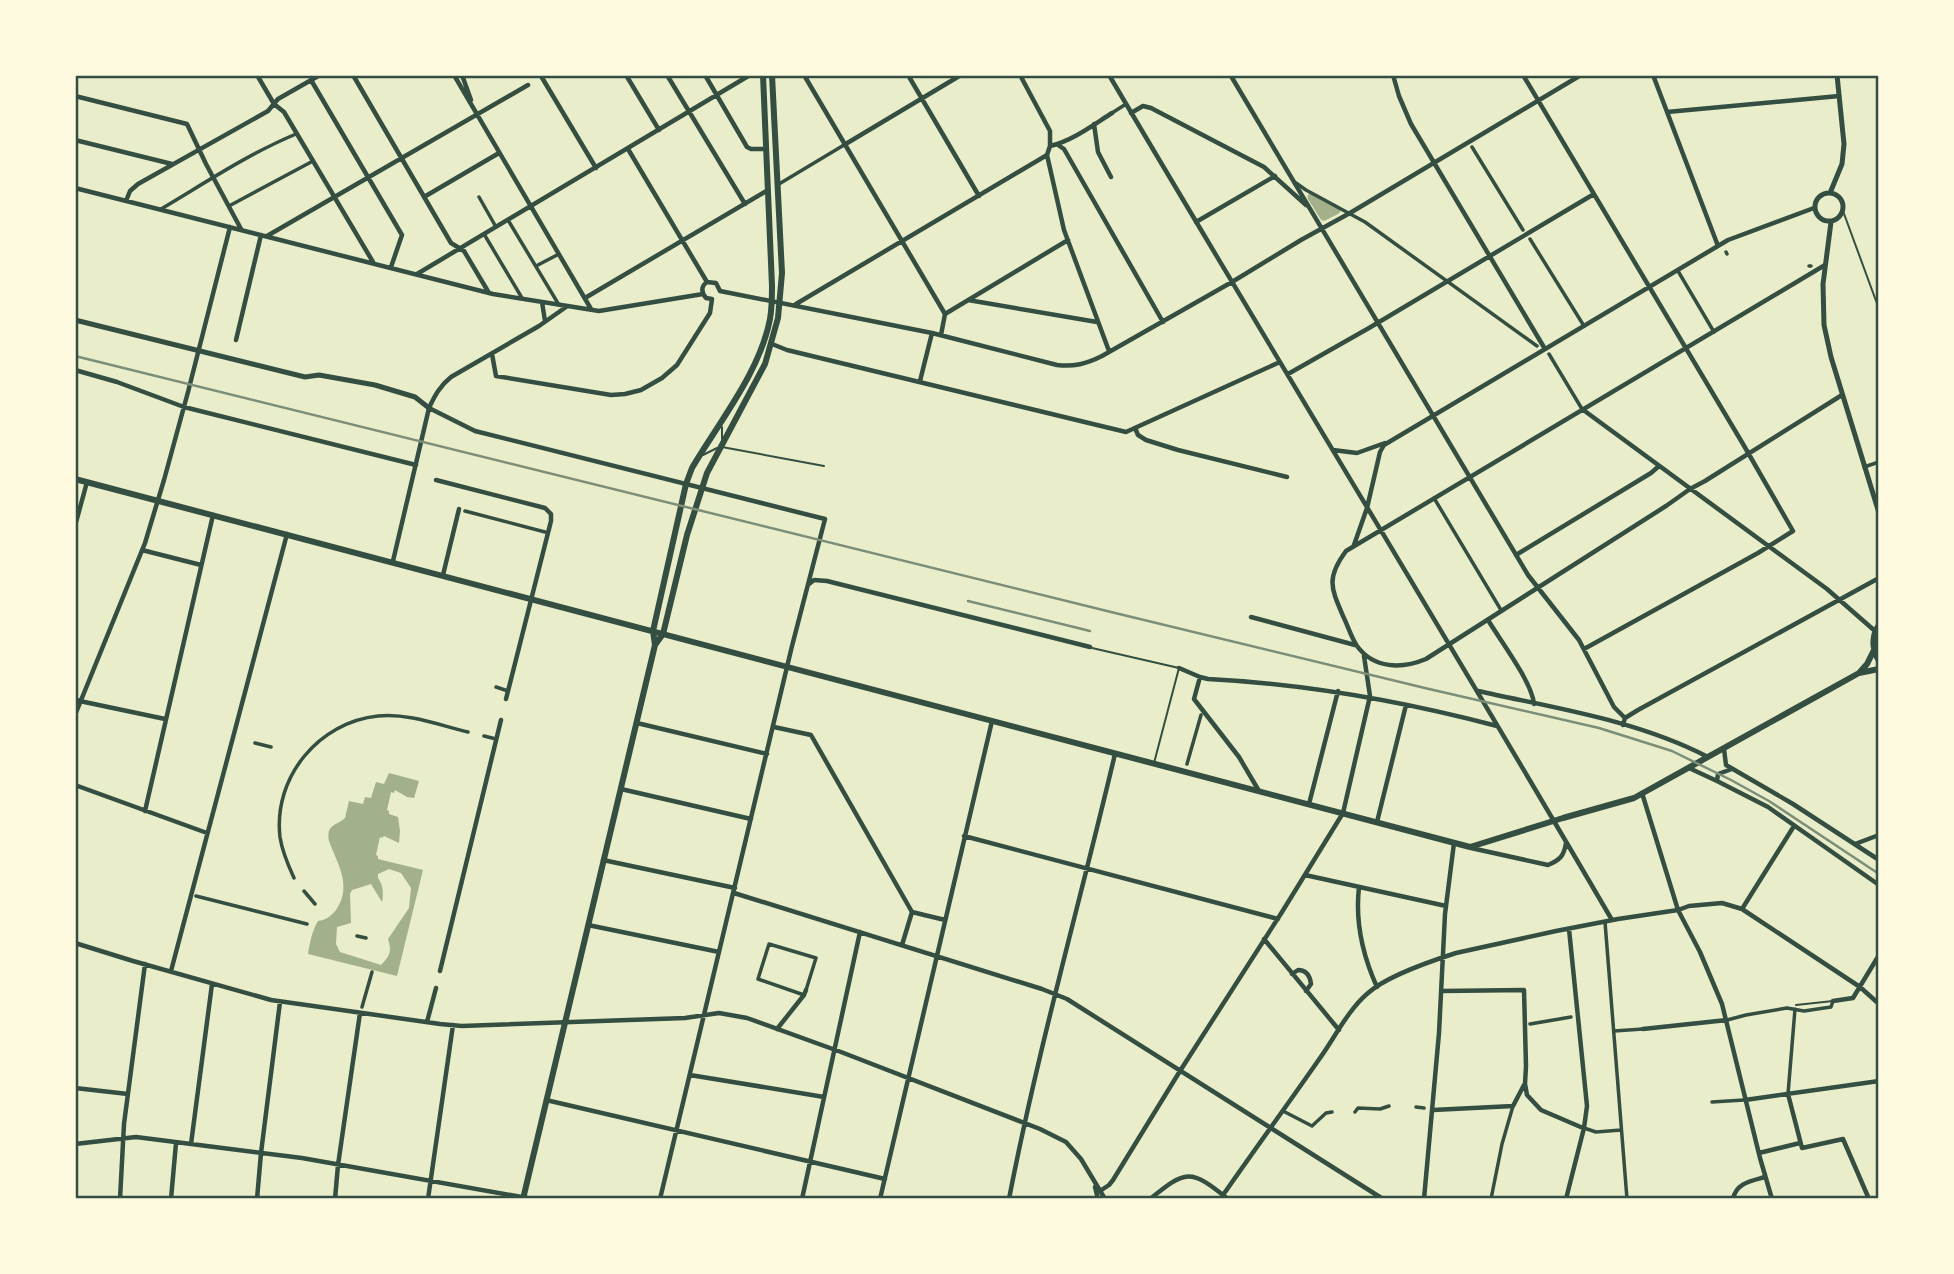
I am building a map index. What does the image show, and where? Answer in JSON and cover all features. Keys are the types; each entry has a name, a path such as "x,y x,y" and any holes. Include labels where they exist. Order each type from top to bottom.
{"main road":[{"path":"523,1198 655,645 653,631 686,484 697,460 754,365 770,318 769,190 763,75"},
{"path":"655,645 663,634 687,536 707,473 724,446 772,345 782,273 772,75"},
{"path":"75,479 1470,847 1634,798 1859,673 1879,669"},
{"path":"1877,628 1873,641 1879,661"},
{"path":"1859,673 1874,650"}],"street":[{"path":"257,75 274,104 284,112 374,263"},
{"path":"126,201 130,191 138,184 268,111 281,97 320,75"},
{"path":"354,75 451,243 464,251 489,293"},
{"path":"454,75 592,310"},
{"path":"462,75 477,114"},
{"path":"626,75 659,130"},
{"path":"667,75 745,204"},
{"path":"705,75 747,147 766,149"},
{"path":"416,274 750,75"},
{"path":"804,75 946,314"},
{"path":"908,75 979,195"},
{"path":"777,185 961,75"},
{"path":"1020,75 1050,131 1047,155 1068,240 1109,351"},
{"path":"1109,75 1612,920"},
{"path":"1217,75 1243,75"},
{"path":"1393,75 1411,124 1582,410 1877,628"},
{"path":"1523,75 1793,531 1584,649"},
{"path":"720,291 932,333 1057,365 1070,366 1090,362 1232,282 1581,75"},
{"path":"1653,75 1718,246"},
{"path":"1830,193 1842,164 1844,144 1837,75"},
{"path":"1231,76 1516,555 1584,649 1614,707 1625,718"},
{"path":"540,77 596,168"},
{"path":"311,80 402,235 391,267"},
{"path":"236,340 264,235 528,85"},
{"path":"75,96 187,124 242,230"},
{"path":"1667,112 1839,96"},
{"path":"1050,146 1058,145 1126,104"},
{"path":"1131,113 1143,106 1151,108 1250,159 1275,176 1313,213"},
{"path":"1094,124 1099,157 1111,177"},
{"path":"161,209 295,131"},
{"path":"75,140 173,164"},
{"path":"1058,145 1064,149 1163,321"},
{"path":"1472,147 1523,230"},
{"path":"628,149 707,282"},
{"path":"424,197 499,153"},
{"path":"796,305 1047,155"},
{"path":"229,206 313,160"},
{"path":"1196,222 1275,176"},
{"path":"1292,179 1306,190 1365,222 1537,346"},
{"path":"75,188 489,293 592,310 703,294 712,299 718,296 720,291 716,282 707,282"},
{"path":"585,299 769,190"},
{"path":"1288,374 1594,194"},
{"path":"1354,545 1367,508 1381,448 1389,442 1547,351 1728,240 1814,208 1822,194 1835,194 1841,200 1843,211 1840,217 1831,222 1820,219 1814,208"},
{"path":"479,197 496,227"},
{"path":"508,220 559,305"},
{"path":"1831,222 1823,294 1824,325 1879,513"},
{"path":"75,715 78,701 142,550 164,481 230,227"},
{"path":"484,234 522,299"},
{"path":"1530,239 1584,326"},
{"path":"941,335 946,314 1068,240"},
{"path":"536,266 559,254"},
{"path":"1825,265 1354,545 1343,555 1331,578 1334,595 1356,645 1364,655 1387,665 1404,666 1426,659 1842,394"},
{"path":"1678,271 1714,332"},
{"path":"703,294 703,287 707,282"},
{"path":"492,354 496,376 611,395 633,392 655,383 677,365 710,313 712,299"},
{"path":"967,300 1098,323"},
{"path":"542,302 545,322"},
{"path":"393,562 429,408 443,384 545,322 566,306"},
{"path":"75,320 304,377 320,375 375,385 415,397 429,408 475,431 825,519 660,1199"},
{"path":"920,381 932,333"},
{"path":"772,345 1126,432 1280,362"},
{"path":"75,370 117,382 184,407 415,465"},
{"path":"1135,428 1138,435 1146,440 1287,477"},
{"path":"1333,450 1357,453 1389,442"},
{"path":"1864,467 1879,462"},
{"path":"1516,555 1659,466"},
{"path":"436,480 545,508 551,514 506,699"},
{"path":"75,526 87,482"},
{"path":"1434,498 1502,611"},
{"path":"443,575 462,510 545,531"},
{"path":"145,811 213,514"},
{"path":"171,971 287,534"},
{"path":"142,550 201,565"},
{"path":"1623,725 1625,718 1879,578"},
{"path":"808,584 814,580 827,581 1090,648"},
{"path":"1251,617 1356,645"},
{"path":"1488,620 1520,671 1534,698 1534,704"},
{"path":"1100,1191 1110,1185 1343,813 1370,696 1364,655"},
{"path":"1179,668 1200,677 1370,696 1498,726"},
{"path":"1200,677 1194,699 1239,757 1259,791"},
{"path":"496,687 508,691"},
{"path":"1309,804 1338,691"},
{"path":"1477,691 1623,725 1709,757"},
{"path":"78,701 165,719"},
{"path":"1377,822 1406,705"},
{"path":"1187,764 1201,715"},
{"path":"294,878 280,839 281,808 295,768 320,738 342,725 389,716 418,719 468,732"},
{"path":"440,971 501,720"},
{"path":"880,1199 992,721"},
{"path":"637,723 767,754"},
{"path":"774,727 811,736 912,912 945,920"},
{"path":"484,736 496,739"},
{"path":"255,743 271,747"},
{"path":"1724,749 1726,765 1793,804 1879,860"},
{"path":"1009,1199 1024,1122 1115,753"},
{"path":"1689,768 1768,807 1879,886"},
{"path":"1717,780 1718,774 1733,769"},
{"path":"75,785 208,833"},
{"path":"621,789 751,819"},
{"path":"1643,793 1678,910 1700,952 1722,1004 1772,1199"},
{"path":"1742,909 1794,826"},
{"path":"1854,845 1879,835"},
{"path":"964,836 1278,919"},
{"path":"1470,847 1548,865 1559,860 1564,854 1566,841"},
{"path":"1424,1199 1442,991 1446,906 1454,843"},
{"path":"603,860 734,890 1042,989 1079,1007 1383,1199"},
{"path":"1305,875 1446,906"},
{"path":"1359,887 1358,916 1362,946 1377,986"},
{"path":"304,891 316,904"},
{"path":"196,896 307,924"},
{"path":"1150,1199 1175,1179 1187,1176 1199,1178 1225,1197 1360,1000 1377,986 1444,957 1605,921 1722,903 1742,909 1860,987 1879,1004"},
{"path":"902,945 912,912"},
{"path":"1605,921 1627,1199"},
{"path":"588,925 719,952"},
{"path":"1566,1199 1586,1116 1569,929"},
{"path":"802,1199 860,932"},
{"path":"357,936 366,938"},
{"path":"1264,939 1339,1030"},
{"path":"75,943 280,1002 361,1010 453,1025 685,1018 719,1013 733,1014 1024,1122 1066,1142 1081,1160 1105,1199"},
{"path":"777,1029 803,995 816,958 769,944 758,979 803,995"},
{"path":"1614,1031 1727,1020 1795,1007 1804,1011 1831,1007 1833,1001 1853,998 1879,955"},
{"path":"120,1199 123,1138 145,964"},
{"path":"1292,974 1297,970 1306,973 1311,984 1306,991"},
{"path":"335,1199 361,1010 372,972"},
{"path":"191,1144 212,984"},
{"path":"427,1022 436,988"},
{"path":"1442,991 1524,990 1527,1095 1541,1110 1584,1128 1596,1132 1621,1130"},
{"path":"257,1199 280,1002"},
{"path":"1795,1007 1788,1094 1801,1146"},
{"path":"1530,1024 1571,1017"},
{"path":"428,1199 453,1025"},
{"path":"690,1075 824,1097"},
{"path":"1712,1102 1745,1100 1879,1081"},
{"path":"1491,1199 1513,1106 1525,1084"},
{"path":"75,1088 128,1094"},
{"path":"546,1100 885,1179"},
{"path":"1356,1112 1358,1108 1380,1109 1389,1106"},
{"path":"1433,1110 1513,1106"},
{"path":"1416,1107 1424,1108"},
{"path":"1283,1111 1312,1126 1326,1113 1332,1112"},
{"path":"75,1144 131,1136 338,1164 533,1199"},
{"path":"1759,1153 1843,1139 1869,1199"},
{"path":"171,1199 176,1143"},
{"path":"1733,1199 1735,1192 1744,1183 1765,1177"},
{"path":"1094,1183 1098,1199"}],"lane":[{"path":"1843,211 1879,309"},
{"path":"722,420 724,446"},
{"path":"697,460 724,446 824,466"},
{"path":"1090,648 1179,668 1153,764"}],"shaded area":[{"path":"389,773 419,781 414,798 395,790 394,793 391,792 387,810 389,814 398,817 399,843 384,836 380,837 376,855 378,859 423,870 397,976 308,954 318,921 326,919 334,912 343,892 342,875 329,841 329,831 345,818 349,801 363,804 365,797 371,798 376,782 384,784","holes":["389,869 401,873 411,888 409,908 388,939 390,950 386,959 381,965 340,952 336,944 337,927 351,923 352,890 371,884 382,902 383,889 378,874"]}],"waterway":[{"path":"1312,197 1336,210 1324,216 1312,197"}],"railway":[{"path":"75,356 1111,612 1599,728 1672,751 1731,780 1769,801 1879,874"},
{"path":"968,601 1090,631"}]}
